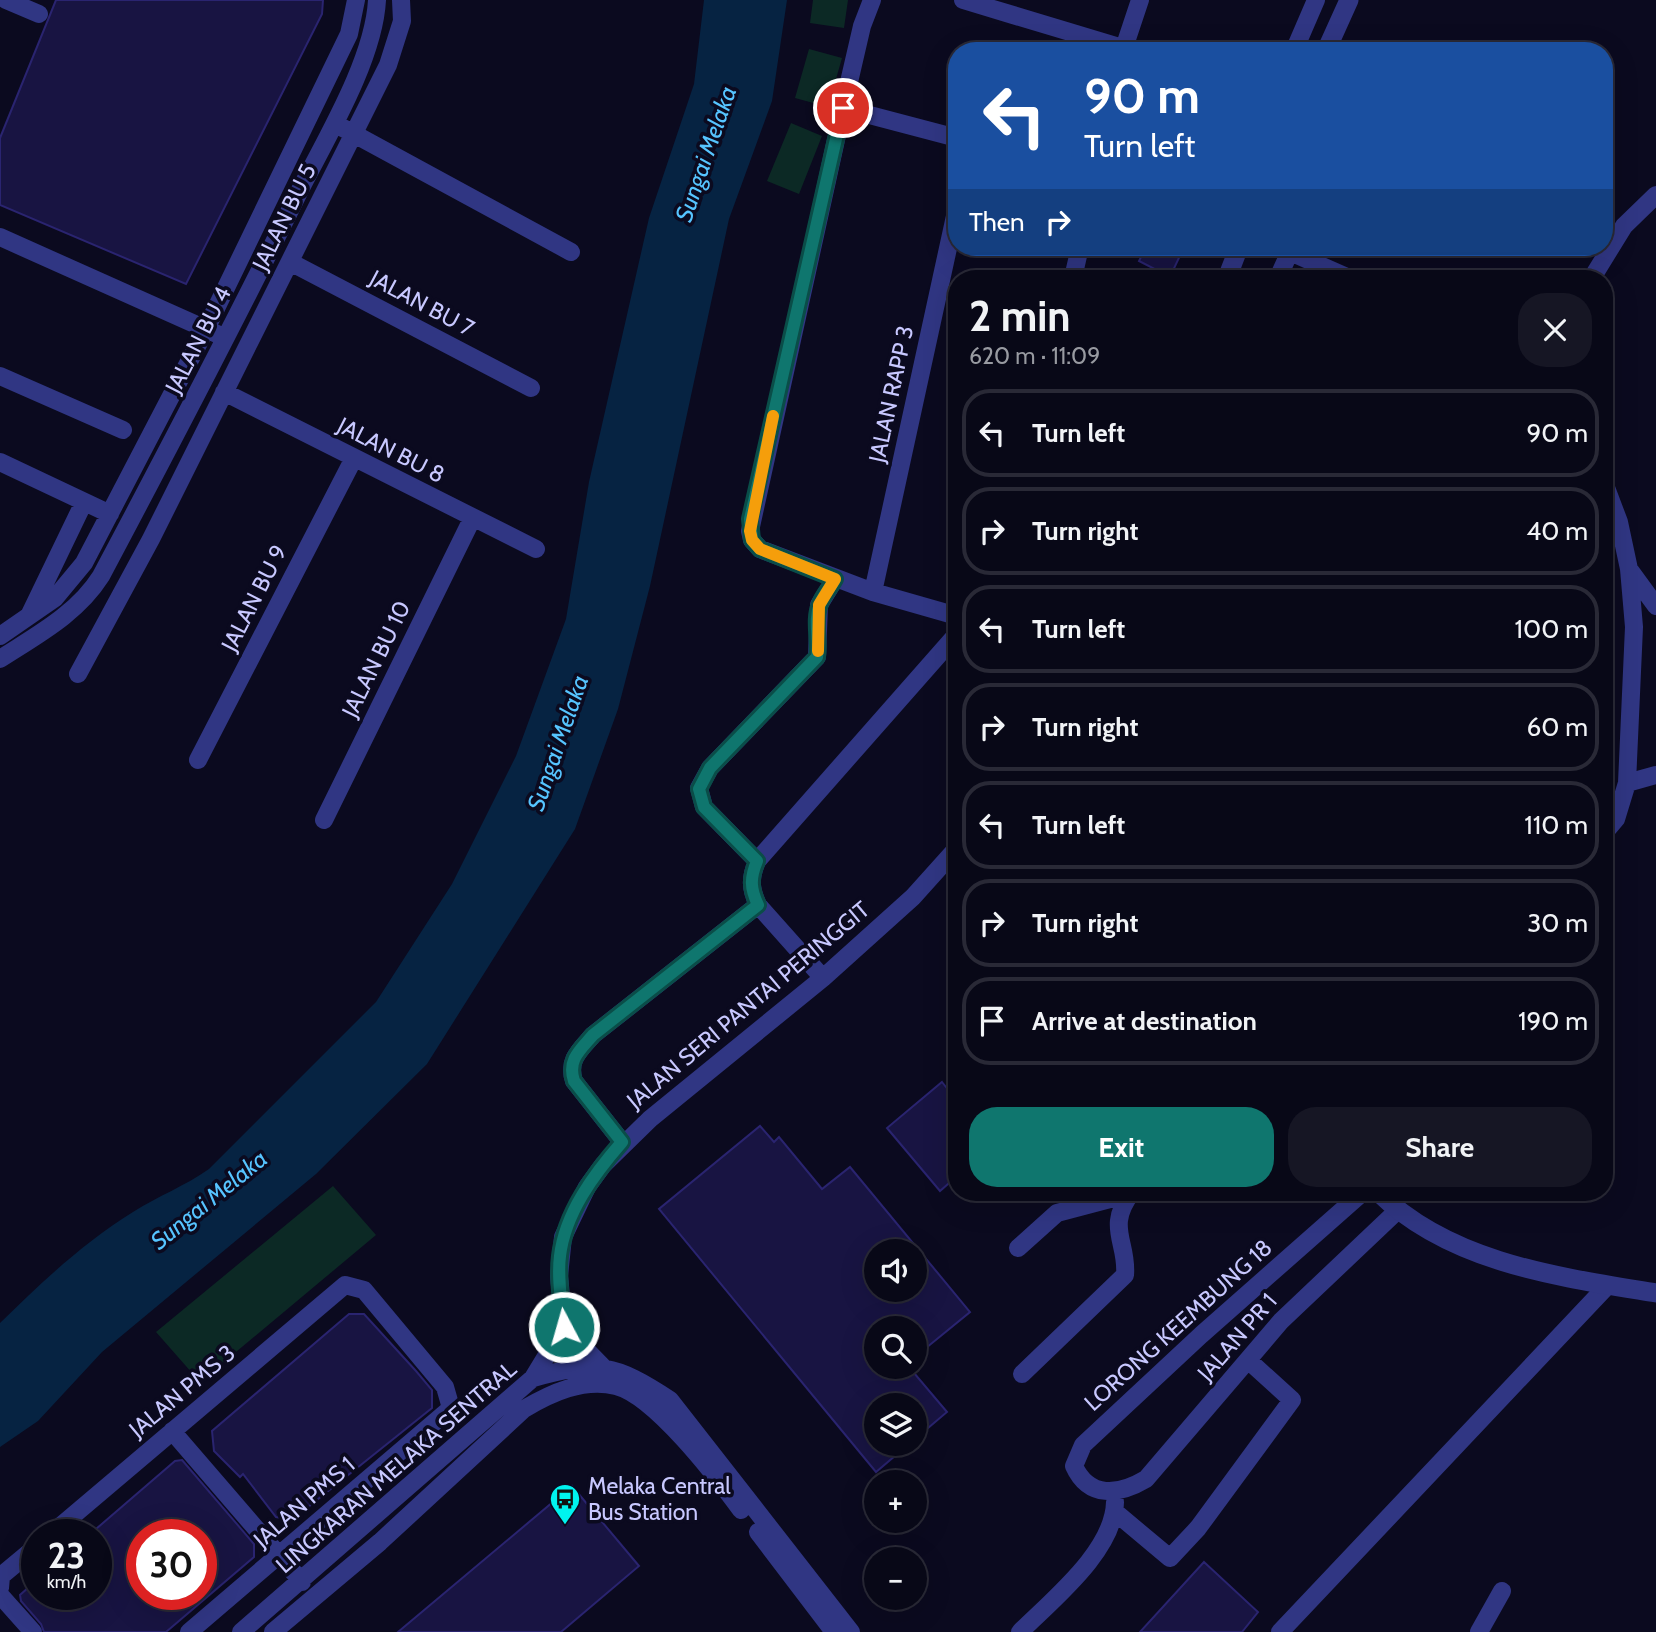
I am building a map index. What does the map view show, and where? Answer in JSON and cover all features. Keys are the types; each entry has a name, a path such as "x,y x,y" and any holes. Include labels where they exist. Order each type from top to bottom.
{"street":[{"path":"6,0 40,14"},
{"name":"JALAN BU 4","path":"0,636 55,598 71,582 110,514 206,329 349,34 356,0"},
{"name":"JALAN BU 4","path":"0,659 55,623 90,594 226,339 334,124 372,36 377,0"},
{"name":"JALAN BU 5","path":"78,674 151,539 397,42 401,0"},
{"path":"872,0 862,26 750,519 752,540 760,549 835,579 948,613"},
{"path":"963,0 1097,42"},
{"path":"1126,42 1140,0"},
{"path":"1298,42 1316,0"},
{"path":"1330,42 1349,0"},
{"path":"843,108 948,136"},
{"path":"334,124 571,253"},
{"path":"1613,244 1624,226 1656,195"},
{"path":"0,237 226,339"},
{"name":"JALAN RAPP 3","path":"873,592 948,248"},
{"path":"1304,256 1332,270"},
{"name":"JALAN BU 7","path":"290,262 531,388"},
{"path":"0,376 122,430"},
{"name":"JALAN BU 8","path":"224,392 536,549"},
{"name":"JALAN BU 9","path":"198,760 354,458"},
{"path":"0,462 110,514"},
{"path":"29,617 84,502"},
{"path":"1613,506 1629,569 1633,627 1627,783 1613,823"},
{"name":"JALAN BU 10","path":"324,820 472,519"},
{"path":"1629,569 1656,606"},
{"path":"757,861 704,807 699,789 710,768 817,657 820,642 817,623 819,605 835,579"},
{"path":"823,978 758,905 751,891 750,877 757,861 948,644"},
{"path":"1627,783 1655,780"},
{"name":"JALAN SERI PANTAI PERINGGIT","path":"564,1327 559,1276 563,1237 587,1187 622,1142 823,978 913,897 948,858"},
{"path":"622,1142 574,1081 571,1071 573,1059 593,1035 758,905"},
{"path":"1018,1248 1057,1213 1101,1201"},
{"path":"1022,1374 1125,1275 1126,1261 1117,1237 1119,1217 1126,1201"},
{"name":"LORONG KEEMBUNG 18","path":"1115,1493 1100,1490 1078,1476 1074,1466 1083,1445 1201,1335 1353,1201"},
{"path":"1388,1201 1397,1210 1456,1247 1533,1269 1656,1293"},
{"name":"JALAN PR 1","path":"1115,1493 1128,1490 1155,1470 1282,1321 1397,1210"},
{"name":"JALAN PMS 1","path":"189,1632 451,1408 445,1387 364,1290 345,1285"},
{"name":"JALAN PMS 3","path":"69,1519 345,1285"},
{"path":"1280,1632 1608,1285"},
{"path":"533,1378 564,1327 603,1367"},
{"path":"1115,1512 1170,1558 1199,1528 1292,1400 1248,1360"},
{"name":"LINGKARAN MELAKA SENTRAL","path":"241,1632 302,1582 533,1378 569,1368 603,1367 630,1375 670,1400 852,1632"},
{"name":"LINGKARAN MELAKA SENTRAL","path":"273,1632 380,1542 524,1409 552,1394 593,1383 618,1387 662,1415 737,1505 834,1632"},
{"path":"172,1431 302,1582"},
{"path":"1020,1632 1091,1558 1105,1537 1115,1512 1115,1493"},
{"path":"1,1582 21,1562"},
{"path":"1479,1632 1502,1591"},
{"path":"0,1595 33,1632"}],"green space":[{"path":"813,0 848,0 844,28 810,23"},
{"path":"809,49 842,58 828,107 795,98"},
{"path":"791,123 822,136 799,194 767,181"},
{"path":"333,1186 376,1235 200,1382 156,1332"}],"water":[{"name":"Sungai Melaka","path":"704,0 787,0 772,101 729,219 650,586 618,709 575,829 427,1064 316,1174 102,1352 38,1421 0,1447 0,1323 47,1278 97,1237 142,1206 209,1169 376,1002 452,884 516,756 566,619 589,482 649,218 694,84"}],"building":[{"path":"56,0 323,0 322,14 186,284 0,205 0,138"},
{"path":"1142,256 1180,256 1173,270 1156,270 1139,261"},
{"path":"942,1082 948,1090 948,1184 940,1191 887,1128"},
{"path":"760,1126 774,1142 779,1137 822,1189 850,1167 910,1239 864,1239 864,1302 927,1302 927,1260 970,1312 927,1347 927,1316 864,1316 864,1379 919,1379 947,1412 927,1429 927,1393 864,1393 864,1456 895,1456 878,1470 874,1470 659,1209"},
{"path":"349,1314 364,1314 416,1371 432,1390 432,1408 292,1520 276,1517 243,1474 240,1477 214,1451 212,1431"},
{"path":"182,1460 254,1544 254,1557 217,1589 217,1519 126,1519 126,1610 192,1610 166,1632 44,1632 29,1610 112,1610 112,1519 108,1519 175,1461"},
{"name":"Melaka Central Bus Station","path":"572,1486 639,1566 561,1632 398,1632"},
{"path":"1204,1562 1258,1612 1242,1632 1140,1632"}],"slow traffic":[{"path":"773,416 750,519 750,531 752,540 760,549 835,579 819,605 818,651"}],"place":[{"name":"Melaka Central Bus Station","path":"565,1526"}],"route":[{"path":"564,1327 559,1276 563,1237 587,1187 622,1142 574,1081 571,1071 573,1059 593,1035 758,905 751,891 750,877 757,861 704,807 699,799 699,789 710,768 817,657 820,642 817,623 819,605 835,579 760,549 752,540 750,519 843,108"}]}
